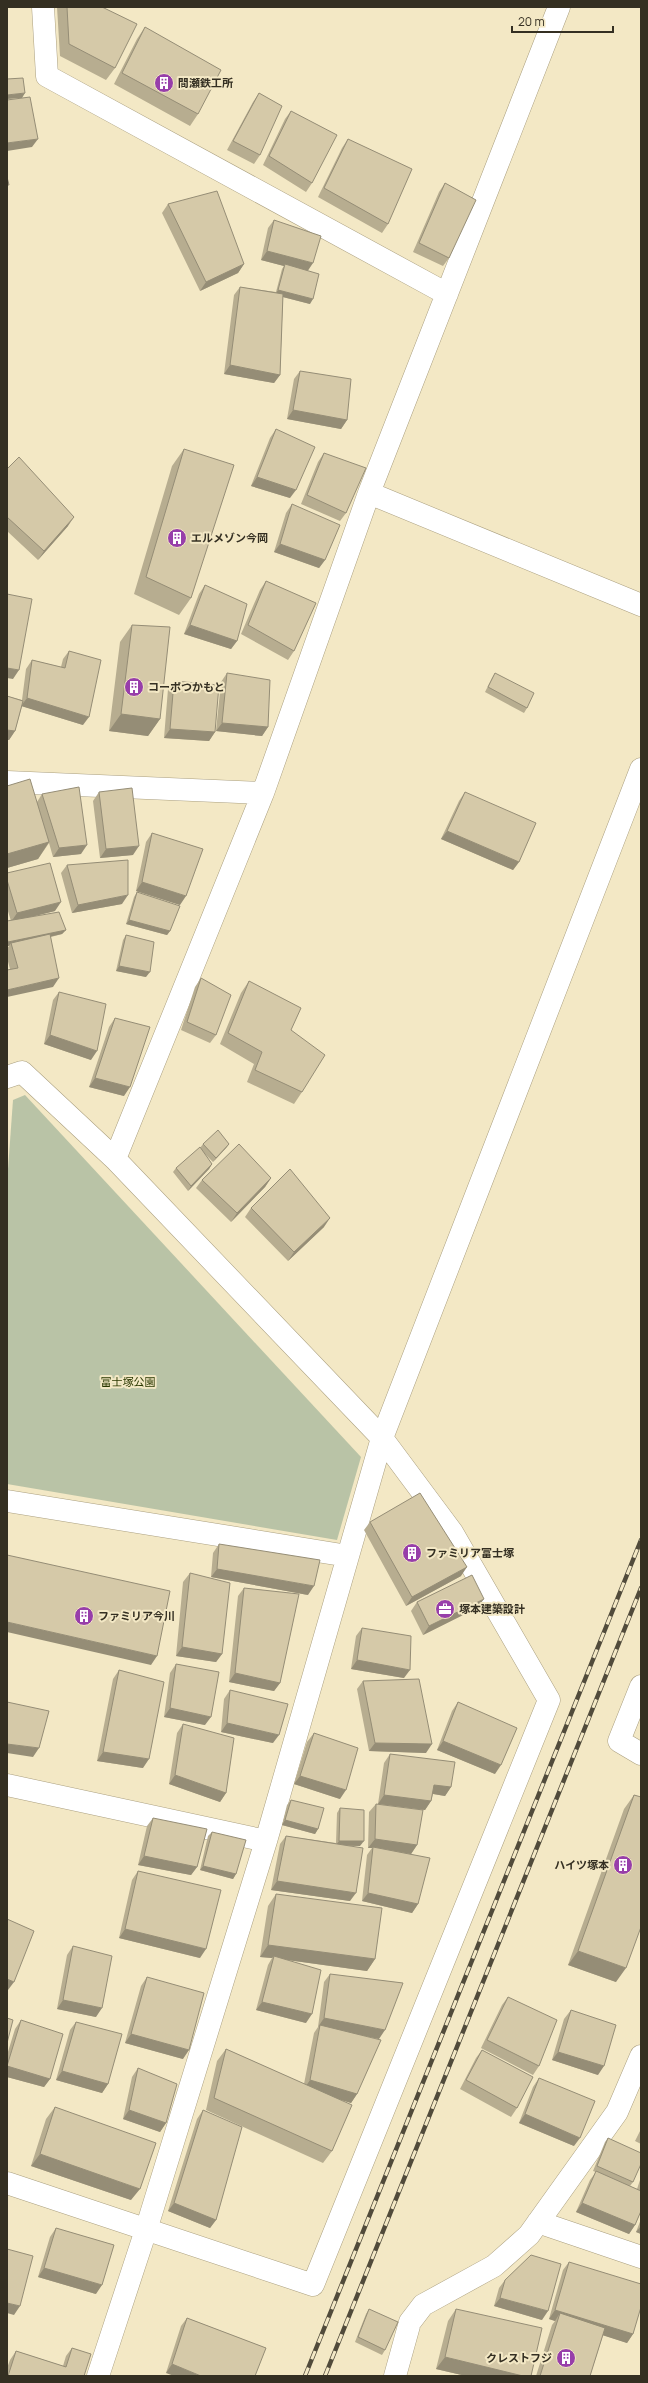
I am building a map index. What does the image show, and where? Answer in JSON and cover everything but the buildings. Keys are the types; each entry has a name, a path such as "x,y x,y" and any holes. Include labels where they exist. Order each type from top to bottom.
{"street":[{"path":"43,7 47,76 447,294"},
{"path":"115,1159 263,793 369,493 559,7"},
{"path":"369,493 641,605"},
{"path":"98,2376 146,2230 266,1841 382,1438 641,769"},
{"path":"7,782 263,793"},
{"path":"7,1077 22,1072 115,1159 382,1438 452,1532 549,1700 313,2285 7,2183"},
{"path":"7,1501 348,1556"},
{"path":"641,1686 619,1740 641,1754"},
{"path":"7,1785 266,1841"},
{"path":"395,2376 410,2322 423,2305 494,2266 529,2235 617,2112 641,2056"},
{"path":"538,2222 641,2257"}],"green space":[{"name":"富士塚公園","path":"25,1095 361,1457 337,1540 7,1484 7,1183 13,1100"}],"railway":[{"path":"305,2376 641,1540"},
{"path":"325,2376 641,1588"}],"place":[{"name":"間瀬鉄工所","path":"164,83"},
{"name":"エルメゾン今岡","path":"177,538"},
{"name":"コーポつかもと","path":"134,687"},
{"name":"ファミリア富士塚","path":"412,1553"},
{"name":"塚本建築設計","path":"445,1609"},
{"name":"ファミリア今川","path":"84,1616"},
{"name":"ハイツ塚本","path":"623,1865"},
{"name":"クレストフジ","path":"566,2358"}]}
